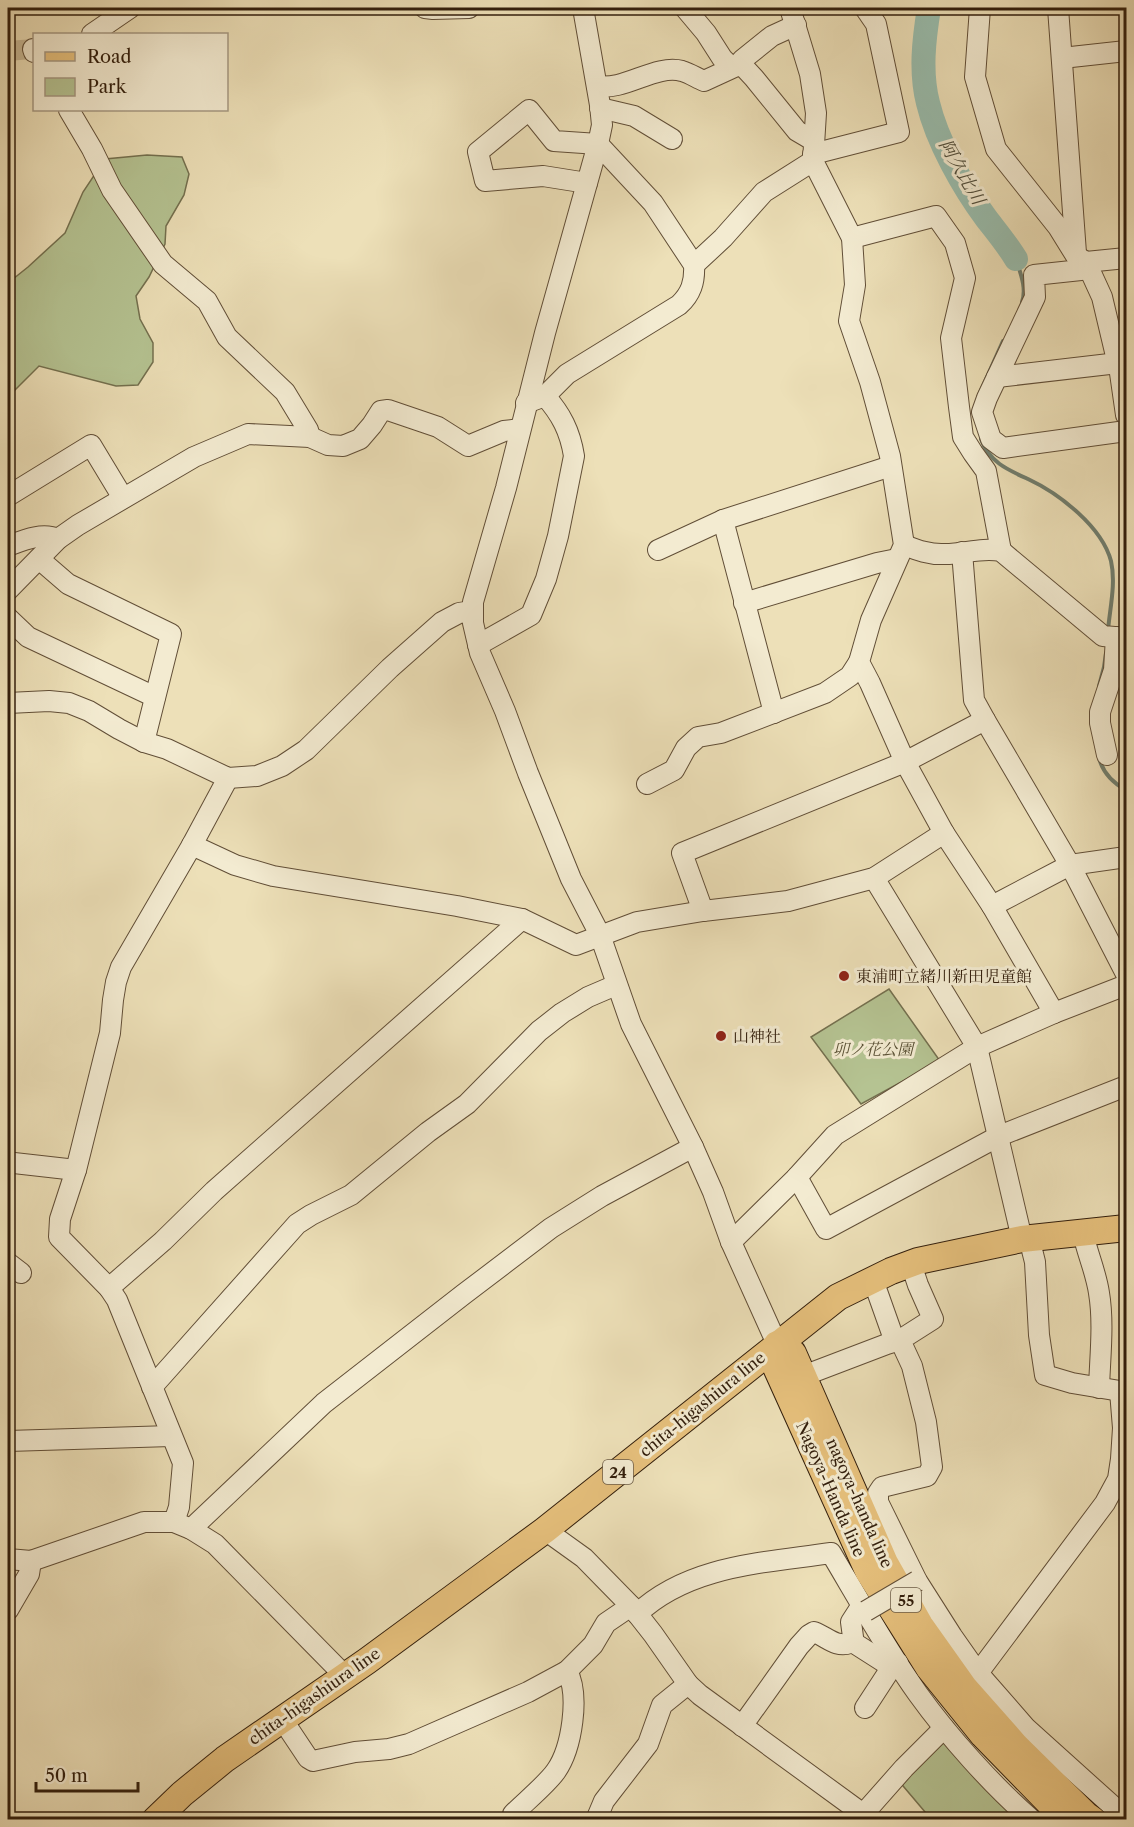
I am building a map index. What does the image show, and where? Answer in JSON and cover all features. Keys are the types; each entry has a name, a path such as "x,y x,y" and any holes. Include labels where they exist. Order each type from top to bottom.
{"main road":[{"name":"chita-higashiura line","path":"154,1820 225,1759 367,1661 545,1530 838,1297 910,1264 1026,1238 1126,1228"},
{"name":"nagoya-handa line","path":"777,1344 793,1353 885,1563 920,1625 964,1687 1016,1746 1093,1820"},
{"name":"Nagoya-Handa line","path":"777,1344 774,1363 868,1571 929,1668 983,1735 1066,1820"}],"street":[{"path":"93,33 130,8"},
{"path":"425,8 469,8"},
{"path":"583,8 602,125 472,611 478,645 571,879 600,935 631,1024 693,1147 731,1242 777,1344"},
{"path":"647,784 674,770 686,748 698,738 721,733 825,693 850,676 859,662 871,620 901,552 891,466 870,382 849,321 855,285 852,238 813,152 754,78 722,58 685,8"},
{"path":"694,265 723,238 764,192 813,152 899,132 876,24 866,8"},
{"path":"980,8 975,76 996,149 1081,259 1102,297 1118,363 1126,415"},
{"path":"1058,8 1082,270 1034,275 1035,297 982,412 991,439 1003,448 1126,431"},
{"path":"597,86 609,88 658,72 680,71 704,81 734,67 793,16 810,74 816,113 813,152"},
{"path":"1062,58 1126,51"},
{"path":"600,108 634,116 672,139"},
{"path":"526,403 545,396 567,374 679,305 688,297 691,289 694,265 653,203 598,144 554,141 529,110 478,152 485,181 543,176 587,183"},
{"path":"70,111 112,190 163,264 207,301 228,338 285,392 310,437"},
{"path":"852,238 936,216 955,243 965,278 951,338 963,437 986,471 1001,551"},
{"path":"1081,259 1126,258"},
{"path":"997,377 1118,363"},
{"path":"478,645 531,615 546,579 558,536 574,456 572,443 559,413 545,396"},
{"path":"8,590 58,539 78,525 176,466 248,434 310,437 337,447 360,439 381,411 388,410 438,427 468,446 504,431 520,429"},
{"path":"8,496 92,445 123,498"},
{"path":"658,550 723,520 891,466"},
{"path":"723,520 774,713"},
{"path":"8,546 31,538 50,535 58,539"},
{"path":"744,603 877,563 901,552 945,554 988,549 1001,551 1115,637 1114,670 1100,712 1107,755"},
{"path":"962,552 974,700 1070,865 1126,974"},
{"path":"39,559 68,584 171,634 144,742"},
{"path":"8,703 49,701 69,703 89,711 144,742 167,749 228,778 257,776 276,769 295,758 321,737 442,622 459,613 472,611"},
{"path":"8,618 28,637 155,697"},
{"path":"859,662 905,762 944,832 992,906 1054,1013"},
{"path":"703,911 682,854 905,762 985,720"},
{"path":"182,1525 179,1507 183,1462 117,1300 109,1288 59,1237 60,1219 76,1170 110,1034 116,982 121,967 228,778"},
{"path":"192,845 235,865 273,876 522,919 576,945 637,922 703,911 788,901 874,878 944,832"},
{"path":"992,906 1070,865 1126,857"},
{"path":"874,878 977,1047 1026,1238 1035,1262 1039,1335 1045,1375 1072,1383 1123,1391 1123,1428 1118,1479 1105,1503 978,1673"},
{"path":"109,1288 163,1241 214,1191 522,919"},
{"path":"152,1387 297,1224 351,1195 428,1132 467,1104 540,1031 562,1013 588,997 616,985"},
{"path":"731,1242 797,1177 835,1135 977,1047 1054,1013 1126,985"},
{"path":"797,1177 826,1229 999,1136 1126,1086"},
{"path":"182,1525 324,1402 551,1228 602,1196 693,1147"},
{"path":"8,1164 76,1170"},
{"path":"1083,1233 1100,1296 1099,1388"},
{"path":"803,1376 898,1341 933,1319 910,1264"},
{"path":"873,1280 898,1341 912,1366 926,1422 932,1467 927,1476 882,1487 878,1493 878,1502 917,1581 978,1673 1026,1728 1126,1818"},
{"path":"8,1441 171,1436"},
{"path":"8,1559 32,1561 144,1522 182,1525 215,1544 344,1675"},
{"path":"545,1530 584,1558 634,1610 688,1684 860,1817 944,1728"},
{"path":"282,1719 308,1758 313,1761 409,1744 528,1692 567,1671 593,1645 606,1623 644,1607 680,1585 726,1568 831,1553 896,1664 944,1728 995,1784 1032,1820"},
{"path":"8,1610 29,1574 32,1561"},
{"path":"742,1726 798,1646 809,1635 814,1632 836,1644 850,1643 853,1637 851,1622 864,1608 917,1581"},
{"path":"851,1641 887,1664 896,1664"},
{"path":"865,1708 896,1664"},
{"path":"519,1820 513,1814 556,1771 568,1742 574,1700 567,1671"},
{"path":"596,1820 604,1801 648,1744 662,1705 688,1684"}],"green space":[{"path":"147,155 182,157 189,174 184,195 166,226 165,244 149,277 136,296 140,319 153,343 153,362 138,385 116,386 39,366 8,397 8,283 65,233 83,192 105,159"},
{"name":"卯ノ花公園","path":"889,989 940,1061 861,1104 811,1037"},
{"path":"938,1739 962,1752 1024,1819 931,1819 898,1780"}],"waterway":[{"name":"阿久比川","path":"929,8 923,67 932,118 944,148 960,178 977,206 1016,259"},
{"path":"1016,259 1023,286 1022,302"},
{"path":"978,397 1003,341"},
{"path":"981,439 989,454 1000,464 1053,493 1078,513 1099,536 1106,548 1112,569 1113,587 1108,630"},
{"path":"1099,686 1106,653"},
{"path":"1099,758 1109,777 1126,790"}],"tunnel":[{"path":"8,51 33,49"}],"place":[{"name":"東浦町立緒川新田児童館","path":"844,976"},
{"name":"山神社","path":"721,1036"}]}
